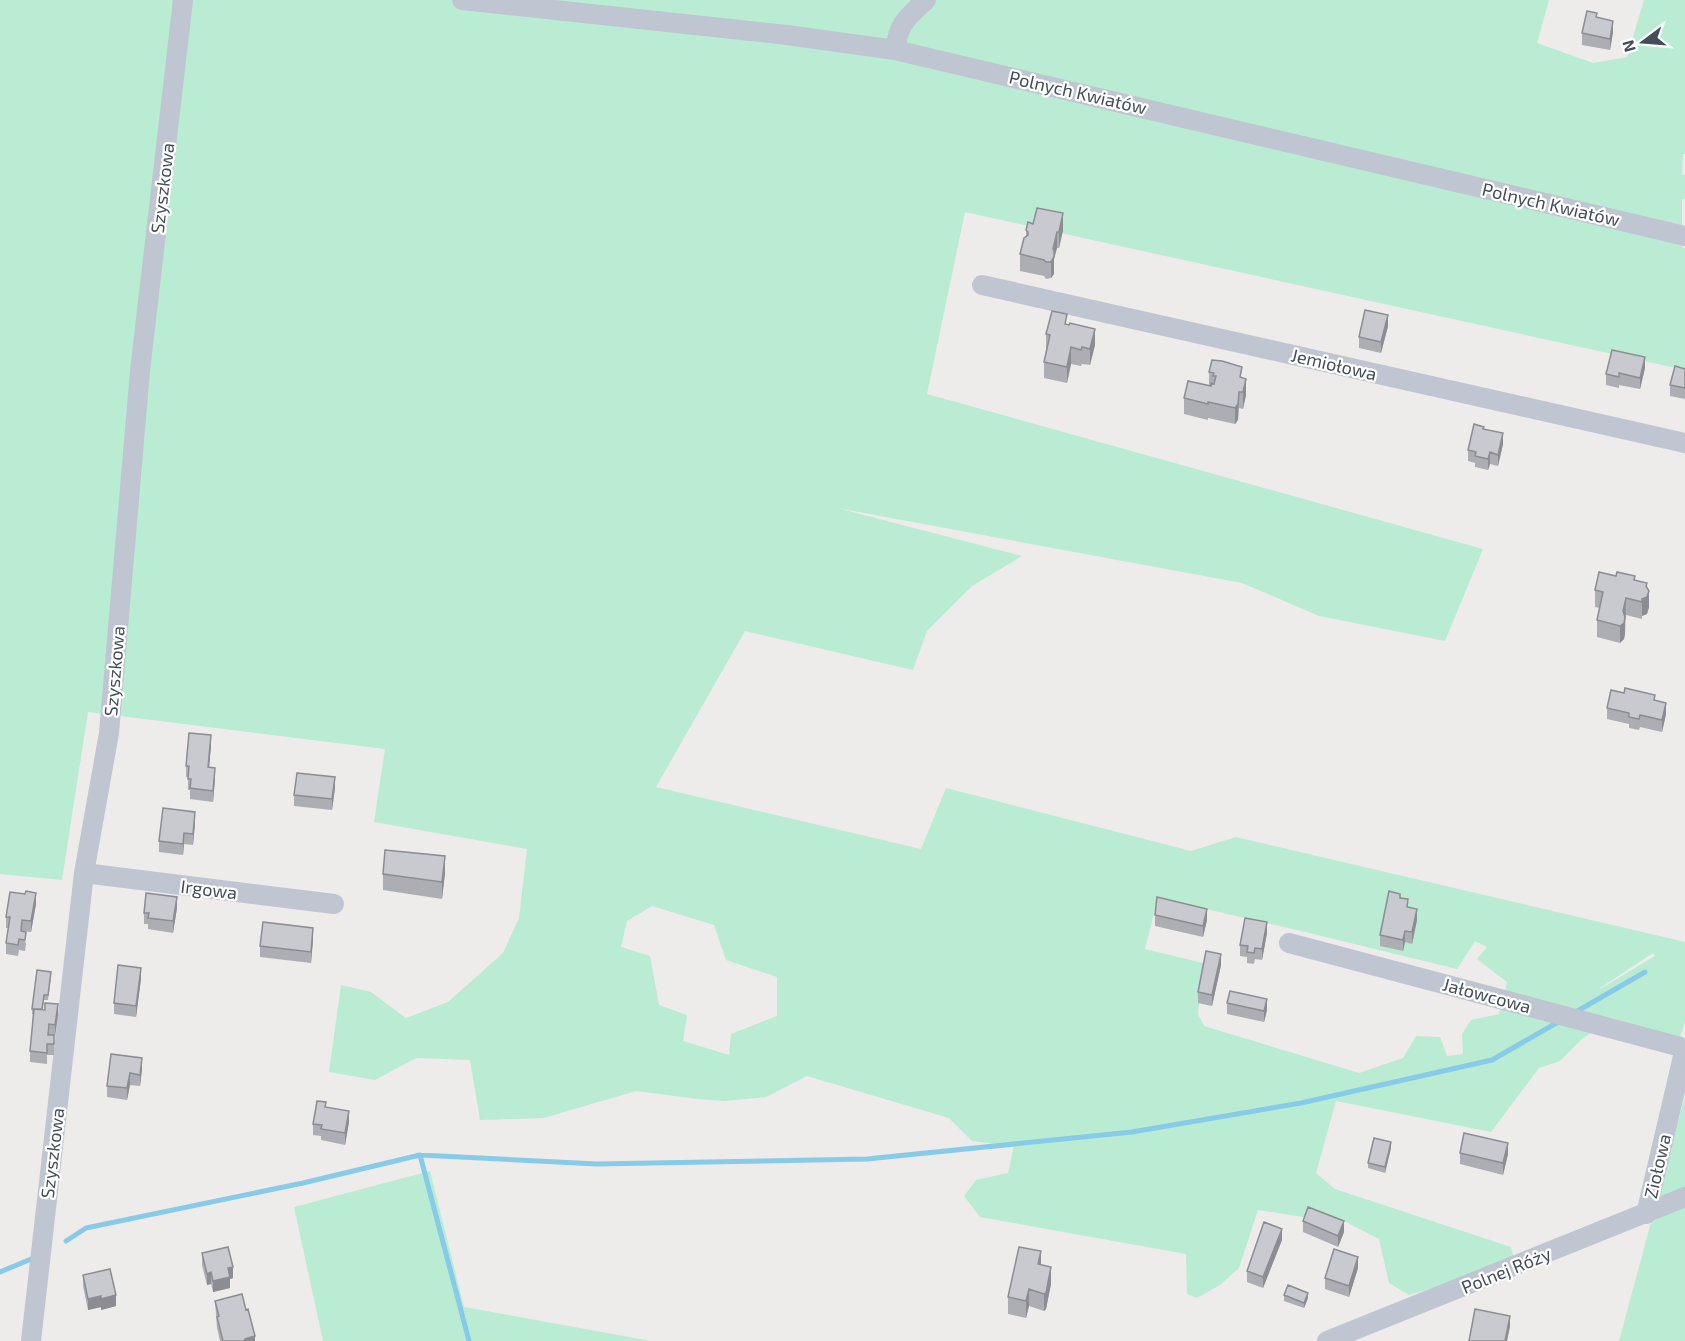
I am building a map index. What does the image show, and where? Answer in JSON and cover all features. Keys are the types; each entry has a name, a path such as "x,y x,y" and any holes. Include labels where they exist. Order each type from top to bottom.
{"street":[{"name":"Szyszkowa","path":"31,1341 84,873 109,733 141,370 183,0"},
{"name":"Polnych Kwiatów","path":"462,0 787,35 895,50 1685,236"},
{"path":"895,50 900,26 926,0"},
{"name":"Jemiołowa","path":"982,285 1685,442"},
{"name":"Irgowa","path":"84,873 334,904"},
{"name":"Jałowcowa","path":"1289,943 1685,1048"},
{"name":"Ziołowa","path":"1646,1214 1685,1048"},
{"name":"Polnej Róży","path":"1327,1341 1685,1197"}],"green space":[{"path":"0,0 1549,0 1537,43 1593,63 1627,57 1644,0 1685,0 1685,154 1683,154 1682,174 1685,175 1685,199 1682,199 1682,247 1685,248 1685,370 965,212 927,394 1483,549 1445,641 1319,616 1242,583 837,508 1022,556 972,586 927,631 913,670 745,631 656,787 921,849 946,788 1191,851 1236,837 1685,942 1685,1021 1680,1038 1612,1018 1582,1039 1560,1061 1539,1068 1491,1132 1336,1101 1316,1173 1335,1189 1511,1247 1514,1259 1409,1295 1389,1283 1379,1239 1338,1218 1303,1217 1258,1210 1239,1268 1220,1285 1197,1298 1187,1294 1186,1254 980,1217 964,1196 976,1180 1008,1173 1014,1146 972,1141 949,1118 807,1076 766,1097 724,1101 636,1091 544,1118 480,1120 470,1060 416,1058 375,1080 329,1072 341,985 371,992 406,1018 448,1002 503,953 519,918 527,849 374,822 385,749 88,712 62,880 0,874","holes":["1158,898 1457,969 1475,941 1487,947 1477,959 1507,982 1499,1014 1471,1020 1462,1034 1463,1054 1447,1056 1440,1037 1416,1036 1403,1058 1359,1073 1204,1026 1198,1014 1203,963 1145,949","652,906 714,925 726,960 777,977 777,1016 731,1034 729,1055 683,1041 687,1015 659,1005 650,956 621,947 627,921","1653,953 1655,956 1600,989 1600,988"]},
{"path":"1685,1096 1685,1341 1619,1341"},
{"path":"430,1171 464,1307 651,1341 323,1341 294,1207"}],"building":[{"path":"1587,11 1597,13 1596,17 1613,21 1610,39 1582,33"},
{"path":"1037,208 1063,213 1051,262 1020,254 1024,238 1028,235 1026,230 1028,222 1033,224"},
{"path":"1365,310 1388,315 1381,342 1359,337"},
{"path":"1052,311 1067,314 1065,324 1070,323 1095,329 1090,349 1082,347 1081,350 1071,347 1067,367 1044,362 1050,335 1046,334"},
{"path":"1612,350 1645,357 1640,378 1619,373 1619,377 1606,374"},
{"path":"1212,360 1242,367 1240,377 1246,379 1243,392 1239,392 1238,404 1235,408 1184,398 1188,381 1211,386 1211,383 1214,384 1216,376 1209,372"},
{"path":"1675,366 1685,369 1685,388 1670,385"},
{"path":"1474,424 1484,427 1483,429 1503,433 1498,455 1490,452 1488,459 1475,456 1476,452 1468,450"},
{"path":"1599,572 1616,576 1617,572 1635,576 1634,580 1647,583 1649,591 1642,602 1626,598 1623,611 1624,623 1620,626 1597,620 1603,592 1595,590"},
{"path":"1625,688 1655,695 1654,700 1666,703 1662,720 1640,715 1639,719 1629,717 1629,713 1607,708 1611,690 1624,693"},
{"path":"189,733 211,735 208,767 215,768 213,791 190,788 189,766 186,766"},
{"path":"297,773 335,777 332,799 294,795"},
{"path":"163,808 195,812 193,834 184,833 183,844 159,841"},
{"path":"385,850 445,856 442,882 383,874"},
{"path":"26,891 36,893 31,921 22,920 21,931 26,932 25,940 19,939 18,945 6,943 10,917 6,917 10,892 25,894"},
{"path":"1389,891 1400,894 1400,898 1408,899 1407,907 1417,909 1412,932 1405,931 1403,940 1380,935"},
{"path":"146,893 177,897 173,921 148,918 149,913 144,913"},
{"path":"1157,897 1207,909 1203,926 1155,915"},
{"path":"1245,918 1267,922 1262,949 1255,948 1254,953 1247,952 1248,946 1240,945"},
{"path":"263,922 313,928 311,952 260,946"},
{"path":"1206,951 1221,954 1212,995 1198,992"},
{"path":"118,965 141,968 136,1006 114,1003"},
{"path":"37,970 51,972 48,995 44,995 42,1009 32,1009"},
{"path":"1230,991 1267,999 1264,1011 1227,1003"},
{"path":"45,1003 58,1004 55,1025 49,1024 48,1035 54,1035 54,1044 47,1044 47,1053 30,1051 34,1009 45,1010"},
{"path":"111,1054 142,1058 140,1075 130,1073 127,1088 107,1086"},
{"path":"317,1101 326,1102 325,1107 349,1111 345,1133 321,1129 322,1125 313,1124"},
{"path":"1464,1133 1508,1143 1503,1163 1460,1153"},
{"path":"1374,1138 1391,1142 1385,1167 1368,1163"},
{"path":"1308,1207 1344,1221 1338,1236 1303,1221"},
{"path":"1264,1222 1282,1229 1263,1277 1247,1271"},
{"path":"228,1247 233,1267 228,1268 230,1277 213,1281 211,1272 207,1274 202,1253"},
{"path":"1019,1247 1041,1251 1038,1264 1051,1267 1046,1293 1029,1289 1026,1301 1008,1297"},
{"path":"1334,1249 1358,1257 1349,1286 1325,1278"},
{"path":"110,1269 116,1295 101,1299 101,1296 88,1299 83,1275"},
{"path":"1288,1285 1308,1293 1304,1303 1284,1295"},
{"path":"242,1294 255,1336 244,1341 223,1341 215,1301"},
{"path":"1475,1309 1510,1316 1505,1341 1469,1341"}],"waterway":[{"path":"1574,1013 1645,972"},
{"path":"420,1155 597,1164 867,1159 1132,1132 1301,1103 1492,1060 1560,1021"},
{"path":"66,1241 86,1228 303,1183 420,1155 469,1341"},
{"path":"0,1272 36,1257"}]}
